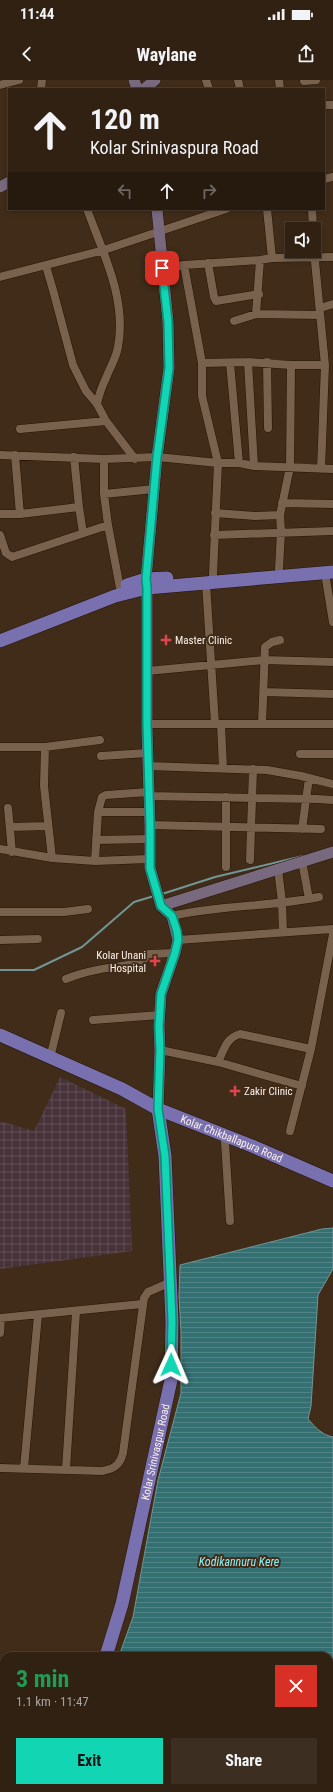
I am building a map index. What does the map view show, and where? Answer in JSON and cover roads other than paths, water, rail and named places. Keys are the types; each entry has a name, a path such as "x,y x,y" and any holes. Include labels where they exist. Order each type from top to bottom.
{"main road":[{"path":"209,579 279,570 330,570"},
{"path":"0,632 120,588 146,584 330,570"},
{"path":"0,641 146,584"},
{"name":"Kolar Chikballapura Road","path":"0,1035 122,1089 158,1113 333,1189"},
{"path":"0,1044 158,1113"},
{"name":"Kolar Chikballapura Road","path":"158,1113 252,1146 333,1181"},
{"name":"Kolar Srinivaspur Road","path":"107,1652 122,1604 171,1380 171,1282 165,1156 158,1113"}],"street":[{"path":"0,85 18,80"},
{"path":"145,88 156,80"},
{"path":"304,84 316,80"},
{"path":"87,210 104,250 113,278 120,324 118,346 114,362 106,377 96,404"},
{"path":"157,210 168,322 169,368 157,457 146,584 147,753 150,825 149,859 150,868 161,904 172,916 177,931 178,940 161,994 158,1113"},
{"path":"267,210 272,258"},
{"path":"312,210 313,222"},
{"path":"0,277 104,250 214,211"},
{"path":"321,255 333,257"},
{"path":"162,268 285,257"},
{"path":"314,258 327,360 321,469"},
{"path":"256,314 259,294 260,260"},
{"path":"208,263 216,301 259,294"},
{"path":"184,265 202,363 202,396 218,463 214,535 209,579 211,664 223,768"},
{"path":"46,266 54,290 73,365 86,391 106,421 135,459"},
{"path":"234,321 256,314 320,312 333,304"},
{"path":"202,363 230,364 267,362 291,366 327,360"},
{"path":"248,362 254,466"},
{"path":"267,362 268,428"},
{"path":"230,364 239,463"},
{"path":"279,570 282,532 280,515 290,467 291,366"},
{"path":"20,429 106,421"},
{"path":"0,455 104,459 157,457 218,463 239,463 254,466 333,469"},
{"path":"15,455 20,514"},
{"path":"74,457 79,507 84,533"},
{"path":"104,459 104,494 108,525 120,588"},
{"path":"104,494 154,489"},
{"path":"282,503 333,504"},
{"path":"0,514 20,514 79,507"},
{"path":"215,513 255,516 280,515"},
{"path":"0,537 6,553 12,556 108,525"},
{"path":"214,535 333,530"},
{"path":"330,570 333,622"},
{"path":"262,724 265,648 268,645 280,640"},
{"path":"147,671 264,660 333,662"},
{"path":"264,692 333,694"},
{"path":"147,724 333,724"},
{"path":"0,747 46,747 100,740"},
{"path":"46,747 44,786 52,858"},
{"path":"101,756 147,753"},
{"path":"300,754 333,754"},
{"path":"148,766 223,768 284,772 333,784"},
{"path":"250,860 253,770"},
{"path":"302,828 309,778"},
{"path":"95,861 100,800 106,795 148,794 333,800"},
{"path":"226,797 226,867"},
{"path":"8,808 12,852"},
{"path":"98,812 149,812"},
{"path":"150,825 321,829"},
{"path":"10,828 48,826"},
{"path":"96,840 150,839"},
{"path":"0,850 52,858 95,861 149,859"},
{"path":"161,904 333,852"},
{"path":"302,861 308,899"},
{"path":"278,869 282,902 283,932"},
{"path":"172,916 200,910 319,897"},
{"path":"0,912 64,912 88,909"},
{"path":"178,940 283,932 333,930"},
{"path":"290,1131 311,1049 333,934"},
{"path":"0,940 38,939"},
{"path":"66,979 82,972 141,963 148,954 175,953"},
{"path":"50,1058 61,1013"},
{"path":"93,1020 160,1015"},
{"path":"218,1062 227,1041 232,1036 240,1034 311,1049"},
{"path":"160,1050 218,1062 302,1086"},
{"path":"225,1142 230,1221"},
{"path":"0,1468 111,1470 116,1466 121,1460 142,1304 148,1292 171,1282"},
{"path":"0,1333 1,1318 76,1312 142,1304"},
{"path":"66,1469 76,1312"},
{"path":"24,1468 38,1315"}],"water":[{"name":"Kodikannuru Kere","path":"333,1228 333,1269 318,1295 311,1406 308,1419 322,1433 333,1437 333,1652 120,1652 133,1617 158,1480 181,1393 181,1332 179,1296 180,1265 322,1229"}],"waterway":[{"path":"162,894 215,877 303,856"},
{"path":"0,970 34,970 82,947 134,902 154,896"}],"place":[{"name":"Master Clinic","path":"166,640"},
{"name":"Kolar Unani Hospital","path":"155,961"},
{"name":"Zakir Clinic","path":"235,1091"}]}
